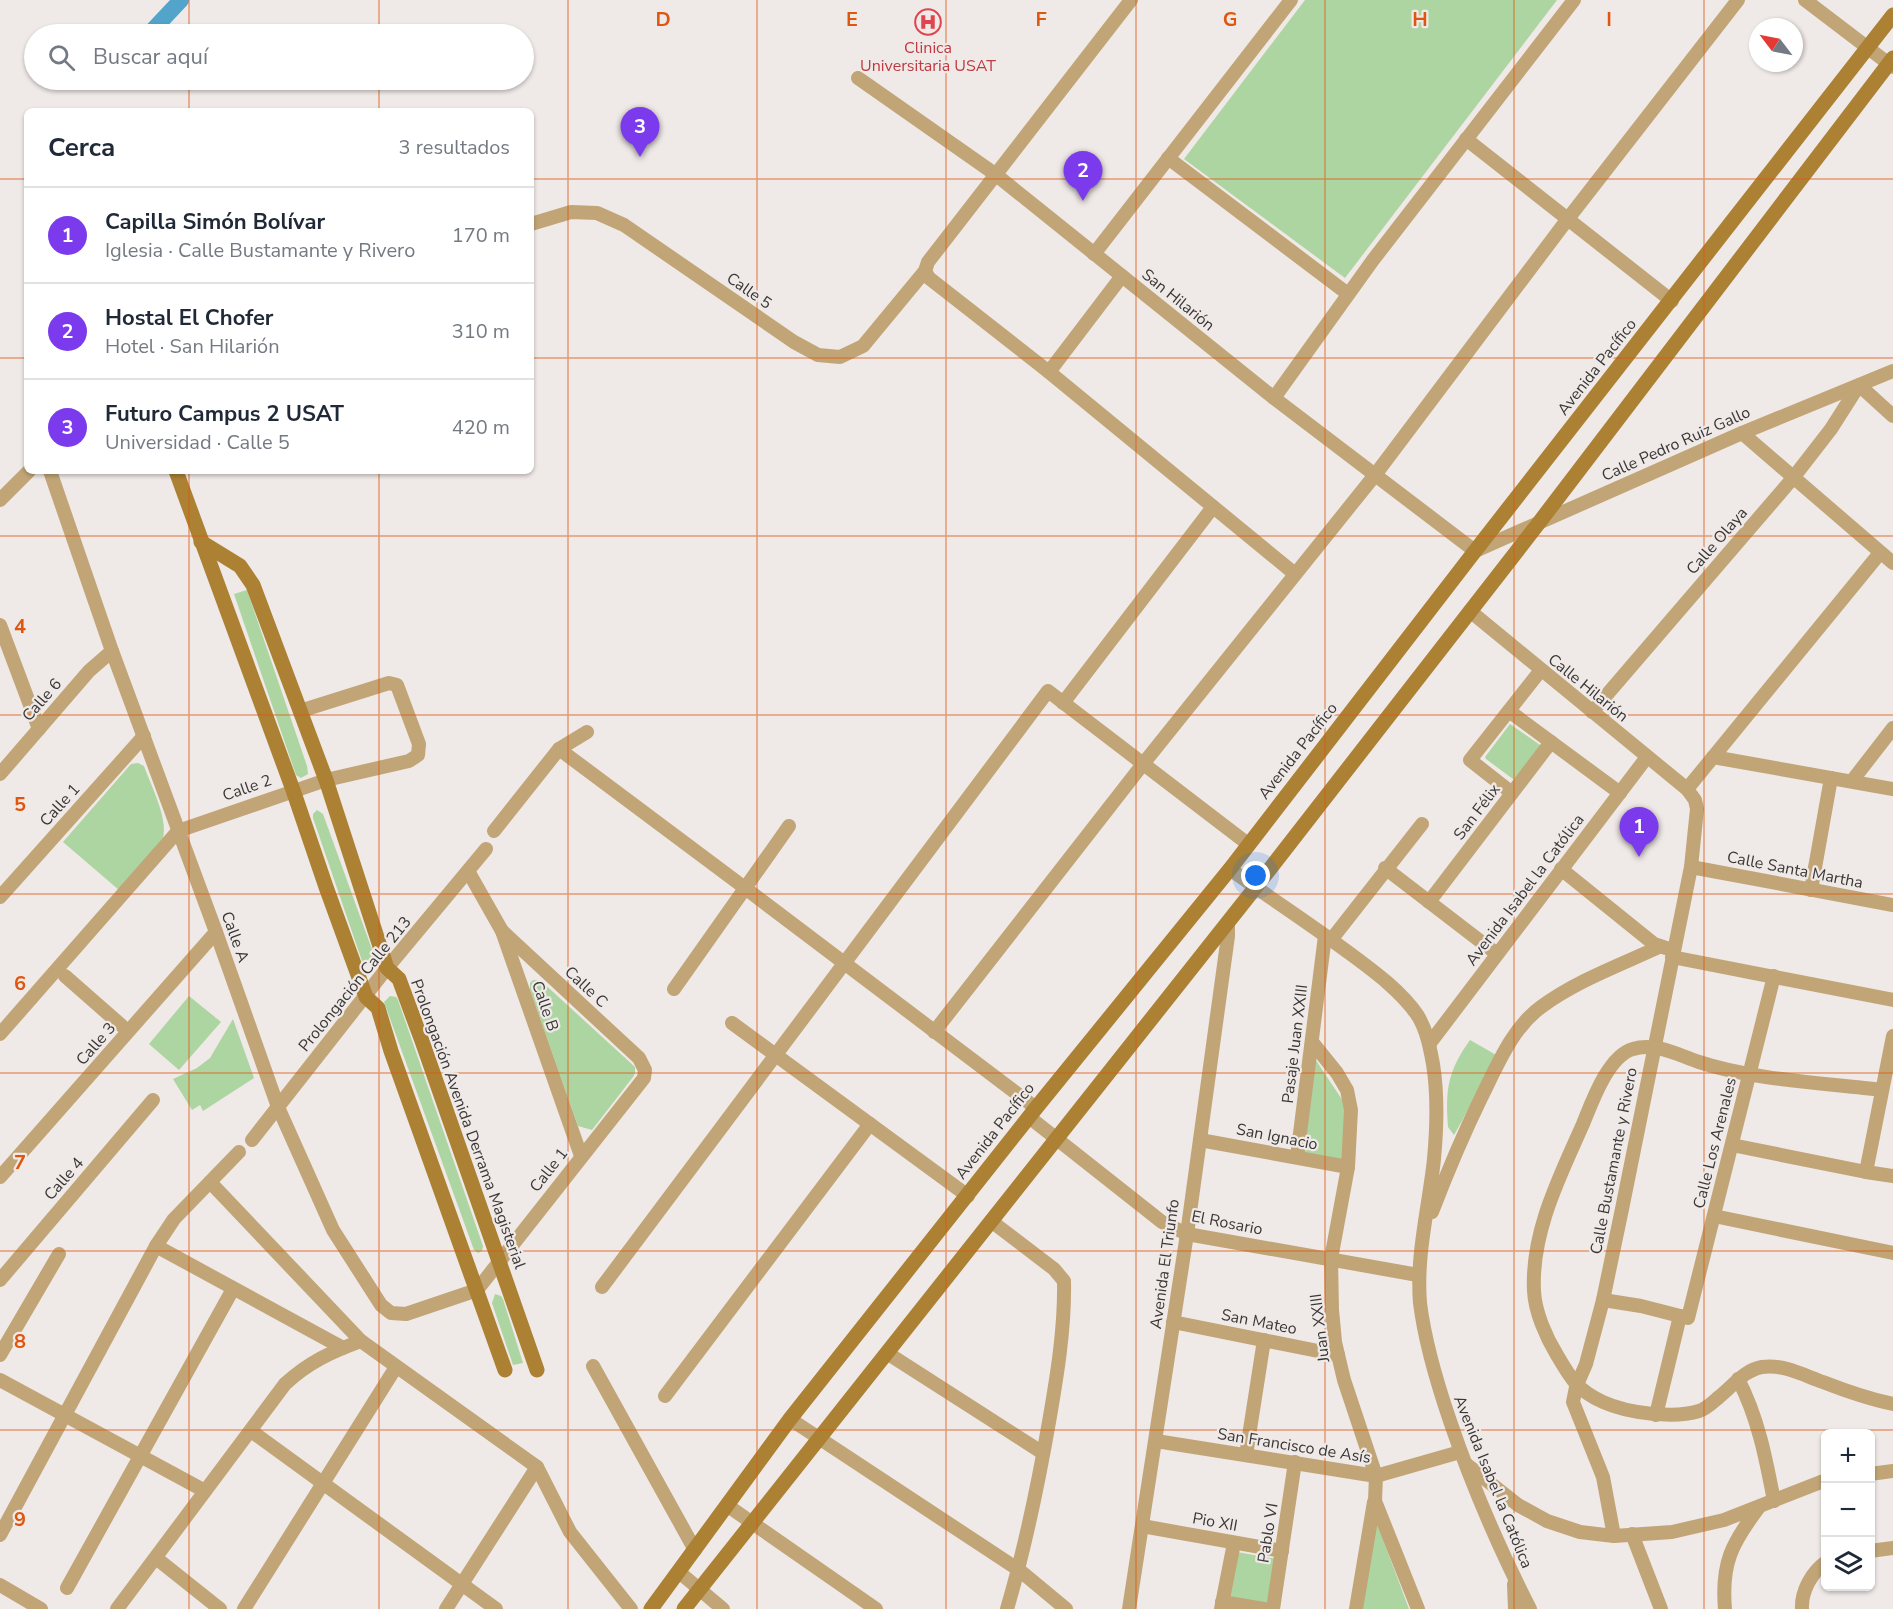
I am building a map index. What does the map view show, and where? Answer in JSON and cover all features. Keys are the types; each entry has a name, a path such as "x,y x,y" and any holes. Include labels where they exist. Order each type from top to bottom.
{"street":[{"name":"Calle 5","path":"534,223 571,212 597,213 624,225 794,342 818,355 840,357 863,346 925,271 928,262 1131,0"},
{"path":"1274,398 1348,294 1574,0"},
{"path":"934,1032 1143,764 1375,475 1567,220 1738,0"},
{"path":"684,1609 1255,888 1892,63 1868,48 1805,0"},
{"path":"1094,254 1286,2"},
{"name":"Avenida Pacífico","path":"651,1609 790,1419 1032,1113 1230,869 1893,15"},
{"name":"San Hilarión","path":"858,78 995,174 1274,398 1475,551"},
{"path":"1466,139 1672,301"},
{"path":"1168,158 1348,294"},
{"path":"925,271 929,278 1049,372 1295,574"},
{"path":"1049,372 1122,276"},
{"name":"Calle Pedro Ruiz Gallo","path":"1475,551 1742,433 1893,371"},
{"path":"1859,385 1893,416"},
{"name":"Calle Olaya","path":"1592,712 1793,478 1831,429 1859,385"},
{"path":"1742,433 1893,563"},
{"path":"0,496 26,474"},
{"name":"Calle A","path":"51,474 112,651 278,1107 333,1230 381,1305 391,1313 406,1314 477,1290"},
{"path":"177,474 366,997 378,1008 505,1370"},
{"path":"1063,703 1214,507"},
{"name":"Prolongación Avenida Derrama Magisterial","path":"201,542 240,566 253,585 326,780 387,968 399,979 537,1370"},
{"path":"1687,789 1880,553"},
{"name":"Calle Hilarión","path":"1470,611 1687,789"},
{"path":"0,625 39,729"},
{"name":"Calle 6","path":"0,774 89,671 112,651"},
{"path":"1512,793 1470,760 1541,670"},
{"name":"Calle 2","path":"0,1034 178,831 293,790 409,761 418,755 419,744 397,685 389,682 300,711"},
{"path":"602,1287 1048,691 1248,844"},
{"path":"1509,711 1620,793"},
{"path":"1852,781 1893,728"},
{"path":"494,831 559,749 586,732"},
{"name":"Calle 1","path":"0,897 144,736"},
{"name":"San Félix","path":"1430,902 1551,742"},
{"name":"El Rosario","path":"559,749 934,1032 1032,1113 1056,1139 1162,1222 1186,1234 1418,1275"},
{"name":"Avenida Isabel la Católica","path":"1430,1043 1647,758"},
{"path":"1713,758 1893,789"},
{"path":"1811,890 1831,778"},
{"name":"Calle Bustamante y Rivero","path":"1614,1536 1603,1477 1573,1401 1576,1387 1586,1364 1603,1300 1691,867 1697,809 1695,800 1687,789"},
{"path":"1328,938 1422,824"},
{"path":"674,989 789,826"},
{"name":"Prolongación Calle 213","path":"252,1140 387,968 486,849"},
{"name":"Calle Santa Martha","path":"1691,867 1893,905"},
{"path":"1561,868 1659,947 1673,953 1893,1000"},
{"name":"Avenida Isabel la Católica","path":"1230,869 1328,938 1399,993 1418,1017 1430,1043 1437,1114 1434,1158 1418,1275 1425,1334 1438,1387 1463,1457 1514,1578 1530,1609"},
{"path":"1386,869 1497,954"},
{"name":"Calle B","path":"468,871 502,931 581,1156"},
{"name":"Avenida El Triunfo","path":"1128,1609 1156,1441 1200,1140 1228,922"},
{"name":"Calle C","path":"502,931 639,1058 645,1070"},
{"name":"Calle 3","path":"0,1177 216,932"},
{"name":"Pasaje Juan XXIII","path":"1297,1157 1328,938"},
{"path":"1422,1239 1448,1170 1471,1119 1507,1048 1525,1021 1540,1007 1582,982 1659,947"},
{"path":"65,976 122,1026"},
{"name":"Calle Los Arenales","path":"1656,1415 1714,1216 1774,976"},
{"path":"732,1023 968,1196"},
{"name":"Juan XXIII","path":"1312,1042 1331,1064 1347,1090 1351,1110 1348,1167 1331,1260 1332,1310 1338,1355 1376,1476 1375,1501 1419,1609"},
{"path":"1866,1172 1892,1043"},
{"path":"1882,1090 1750,1074 1707,1064 1654,1046 1634,1048 1624,1053 1598,1089 1574,1143 1541,1229 1534,1292 1540,1320 1555,1352 1576,1387 1605,1403 1656,1415 1701,1411 1751,1370 1778,1366 1850,1392 1893,1404"},
{"name":"Calle 1","path":"477,1290 644,1078 645,1070"},
{"name":"Calle 4","path":"0,1280 153,1100"},
{"path":"665,1396 870,1124"},
{"name":"San Ignacio","path":"1200,1140 1348,1167"},
{"path":"1732,1145 1893,1176"},
{"path":"0,1535 156,1246 174,1219 239,1152"},
{"path":"210,1182 361,1341 537,1467 570,1532 631,1609"},
{"path":"1714,1216 1893,1253"},
{"path":"991,1221 1054,1269 1064,1281 1057,1374 1019,1570 1007,1609"},
{"path":"156,1246 343,1348"},
{"path":"0,1355 59,1254"},
{"path":"67,1588 233,1289"},
{"path":"1603,1300 1684,1317"},
{"name":"San Mateo","path":"1173,1322 1338,1355"},
{"path":"1246,1455 1264,1340"},
{"path":"117,1609 285,1384 302,1368 320,1357 361,1341"},
{"path":"887,1353 1043,1453"},
{"path":"593,1366 695,1550"},
{"path":"244,1609 396,1367"},
{"path":"1738,1379 1746,1394 1759,1432 1774,1501"},
{"path":"0,1380 205,1491"},
{"path":"790,1419 1019,1570 1066,1609"},
{"path":"251,1431 496,1609"},
{"name":"San Francisco de Asís","path":"1156,1441 1376,1476 1463,1457"},
{"path":"1463,1457 1518,1505 1547,1521 1580,1532 1614,1536 1672,1532 1724,1520 1821,1482"},
{"name":"Pablo VI","path":"1273,1609 1295,1462"},
{"path":"446,1609 537,1467"},
{"path":"1875,1473 1893,1471"},
{"path":"1356,1609 1375,1501"},
{"path":"728,1506 876,1609"},
{"path":"1725,1609 1724,1579 1729,1554 1741,1531 1759,1506"},
{"name":"Pio XII","path":"1142,1526 1282,1551"},
{"path":"1632,1534 1659,1608"},
{"path":"1234,1543 1221,1606 1264,1609"},
{"path":"1875,1550 1893,1548"},
{"path":"156,1558 220,1609"},
{"path":"1802,1609 1806,1588 1814,1572 1821,1566"},
{"path":"679,1572 723,1609"},
{"path":"1514,1578 1515,1609"},
{"path":"0,1585 40,1609"}],"green space":[{"path":"1305,0 1557,0 1345,278 1184,159"},
{"path":"247,590 307,766 308,774 301,778 296,775 234,594"},
{"path":"1510,724 1540,745 1541,749 1517,780 1485,757"},
{"path":"138,763 144,766 158,802 163,821 163,838 119,890 63,842 131,764"},
{"path":"317,810 323,814 374,955 375,960 370,964 366,965 362,961 313,818"},
{"path":"533,980 540,980 635,1067 633,1077 592,1130 578,1126 530,990 530,983"},
{"path":"189,996 221,1022 179,1070 149,1044"},
{"path":"390,996 398,1000 483,1246 482,1251 478,1253 474,1250 384,1002"},
{"path":"233,1019 254,1078 203,1111 200,1105 192,1110 173,1079 197,1068 210,1058"},
{"path":"1470,1040 1498,1056 1454,1135 1448,1127 1448,1091 1457,1061"},
{"path":"1315,1059 1345,1104 1342,1163 1302,1155"},
{"path":"495,1294 503,1299 523,1363 513,1365 492,1303"},
{"path":"1376,1525 1378,1526 1409,1609 1361,1609"},
{"path":"1237,1552 1277,1559 1268,1604 1229,1597"}],"waterway":[{"path":"158,24 181,0"}],"place":[{"name":"Clinica Universitaria USAT","path":"928,22"},
{"name":"Futuro Campus 2 USAT","path":"640,157"},
{"name":"Hostal El Chofer","path":"1083,201"},
{"name":"Capilla Simón Bolívar","path":"1639,857"}]}
